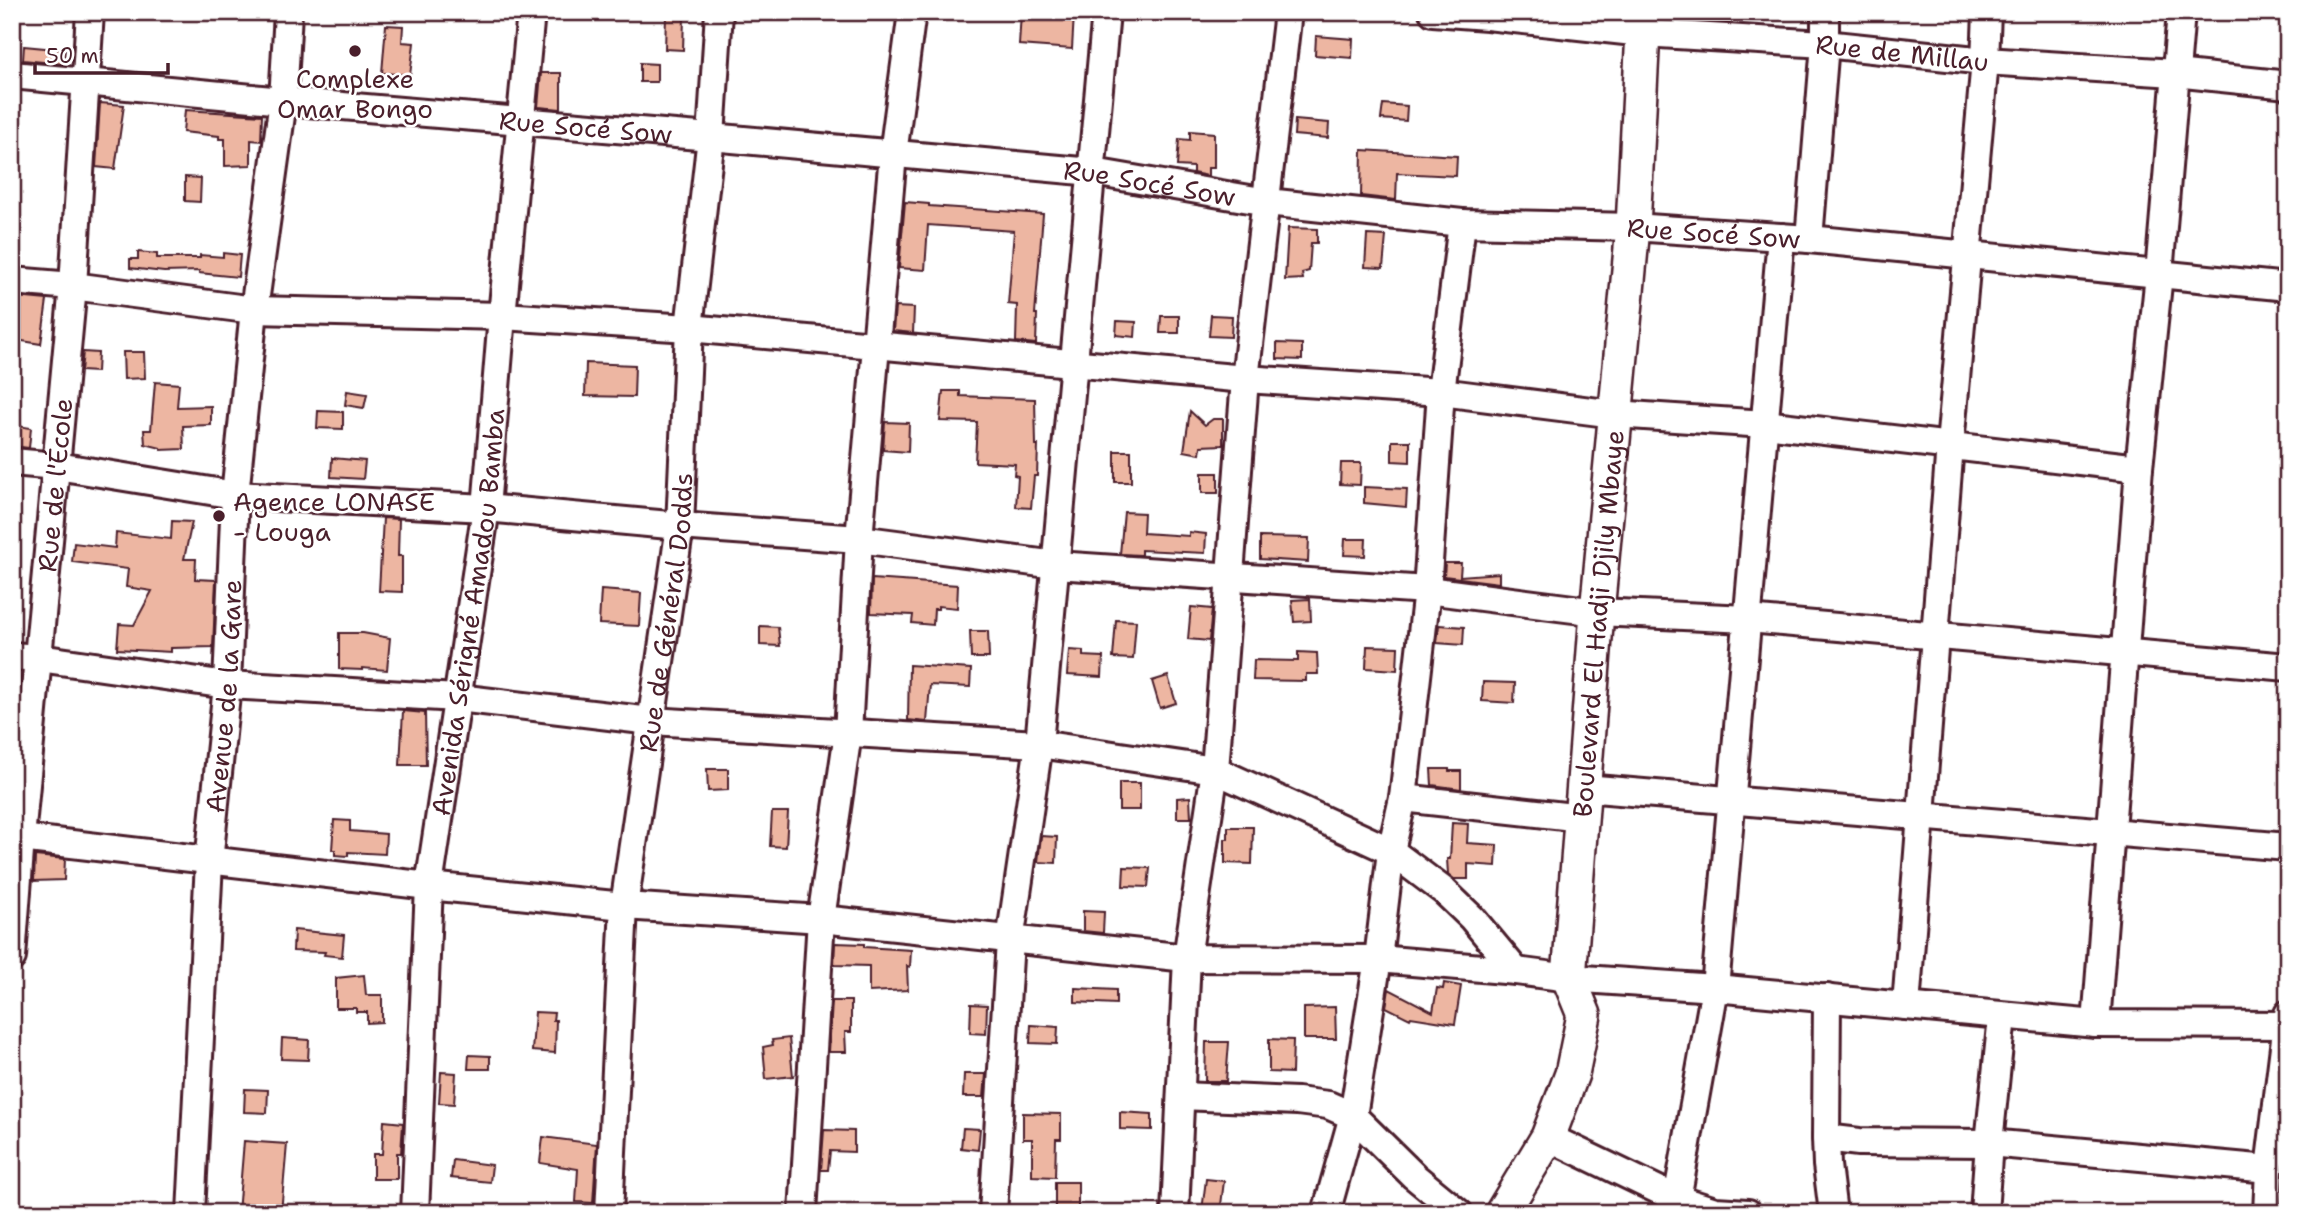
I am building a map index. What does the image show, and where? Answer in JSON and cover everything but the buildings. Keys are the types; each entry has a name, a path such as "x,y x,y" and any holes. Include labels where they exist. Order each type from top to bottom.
{"main road":[{"name":"Boulevard El Hadji Djily Mbaye","path":"1502,1213 1548,1138 1572,1074 1584,1015 1569,978 1597,612 1633,227 1644,23"}],"street":[{"name":"Rue de l'École","path":"12,957 17,838 39,657 73,286 90,12"},
{"name":"Avenue de la Gare","path":"191,1213 209,862 227,685 235,495 254,310 283,101 288,12"},
{"name":"Avenida Sérigné Amadou Bamba","path":"415,1213 429,886 486,508 531,12"},
{"name":"Rue de Général Dodds","path":"608,1213 624,906 680,526 689,328 711,137 719,12"},
{"path":"803,1213 821,919 848,733 859,539 876,344 893,154 912,12"},
{"path":"993,1213 1010,941 1039,744 1106,12"},
{"path":"1175,1213 1187,958 1216,770 1245,379 1288,12"},
{"name":"Rue de Millau","path":"1433,12 1644,23 1984,61 2175,73 2288,85"},
{"path":"1809,239 1825,44 1825,12"},
{"path":"1906,1006 1987,12"},
{"path":"2096,1024 2123,652 2181,12"},
{"name":"Rue Socé Sow","path":"12,75 1093,172 1267,202 1462,223 1633,227 1809,239 2288,287"},
{"path":"1326,1213 1353,1116 1378,959 1391,851 1403,797 1427,590 1441,392 1462,223"},
{"path":"1677,1199 1715,988 1781,237"},
{"path":"12,281 73,286 254,310 502,316 689,328 1245,379 1441,392 1615,414 1765,424 2139,468"},
{"path":"12,462 57,466 235,495 486,508 859,539 1056,565 1427,590 1597,612 1748,619 2288,667"},
{"path":"12,656 39,657 227,685 458,698 651,721 1039,744 1216,770 1391,851 1444,891 1472,918 1516,971"},
{"path":"1403,797 1583,803 1733,800 2288,848"},
{"path":"17,838 429,886 624,906 821,919 1187,958 1378,959 2096,1024 2287,1020 2269,1169 2267,1213"},
{"path":"1827,998 1826,1138 1833,1213"},
{"path":"1984,1213 2002,1016"},
{"path":"1181,1096 1328,1105 1353,1116 1414,1176 1459,1213"},
{"path":"1548,1138 1677,1199 1714,1211 1748,1213"},
{"path":"1826,1138 1860,1142 1989,1143 2269,1169"}],"place":[{"name":"Complexe Omar Bongo","path":"355,51"},
{"name":"Agence LONASE - Louga","path":"219,516"}]}
